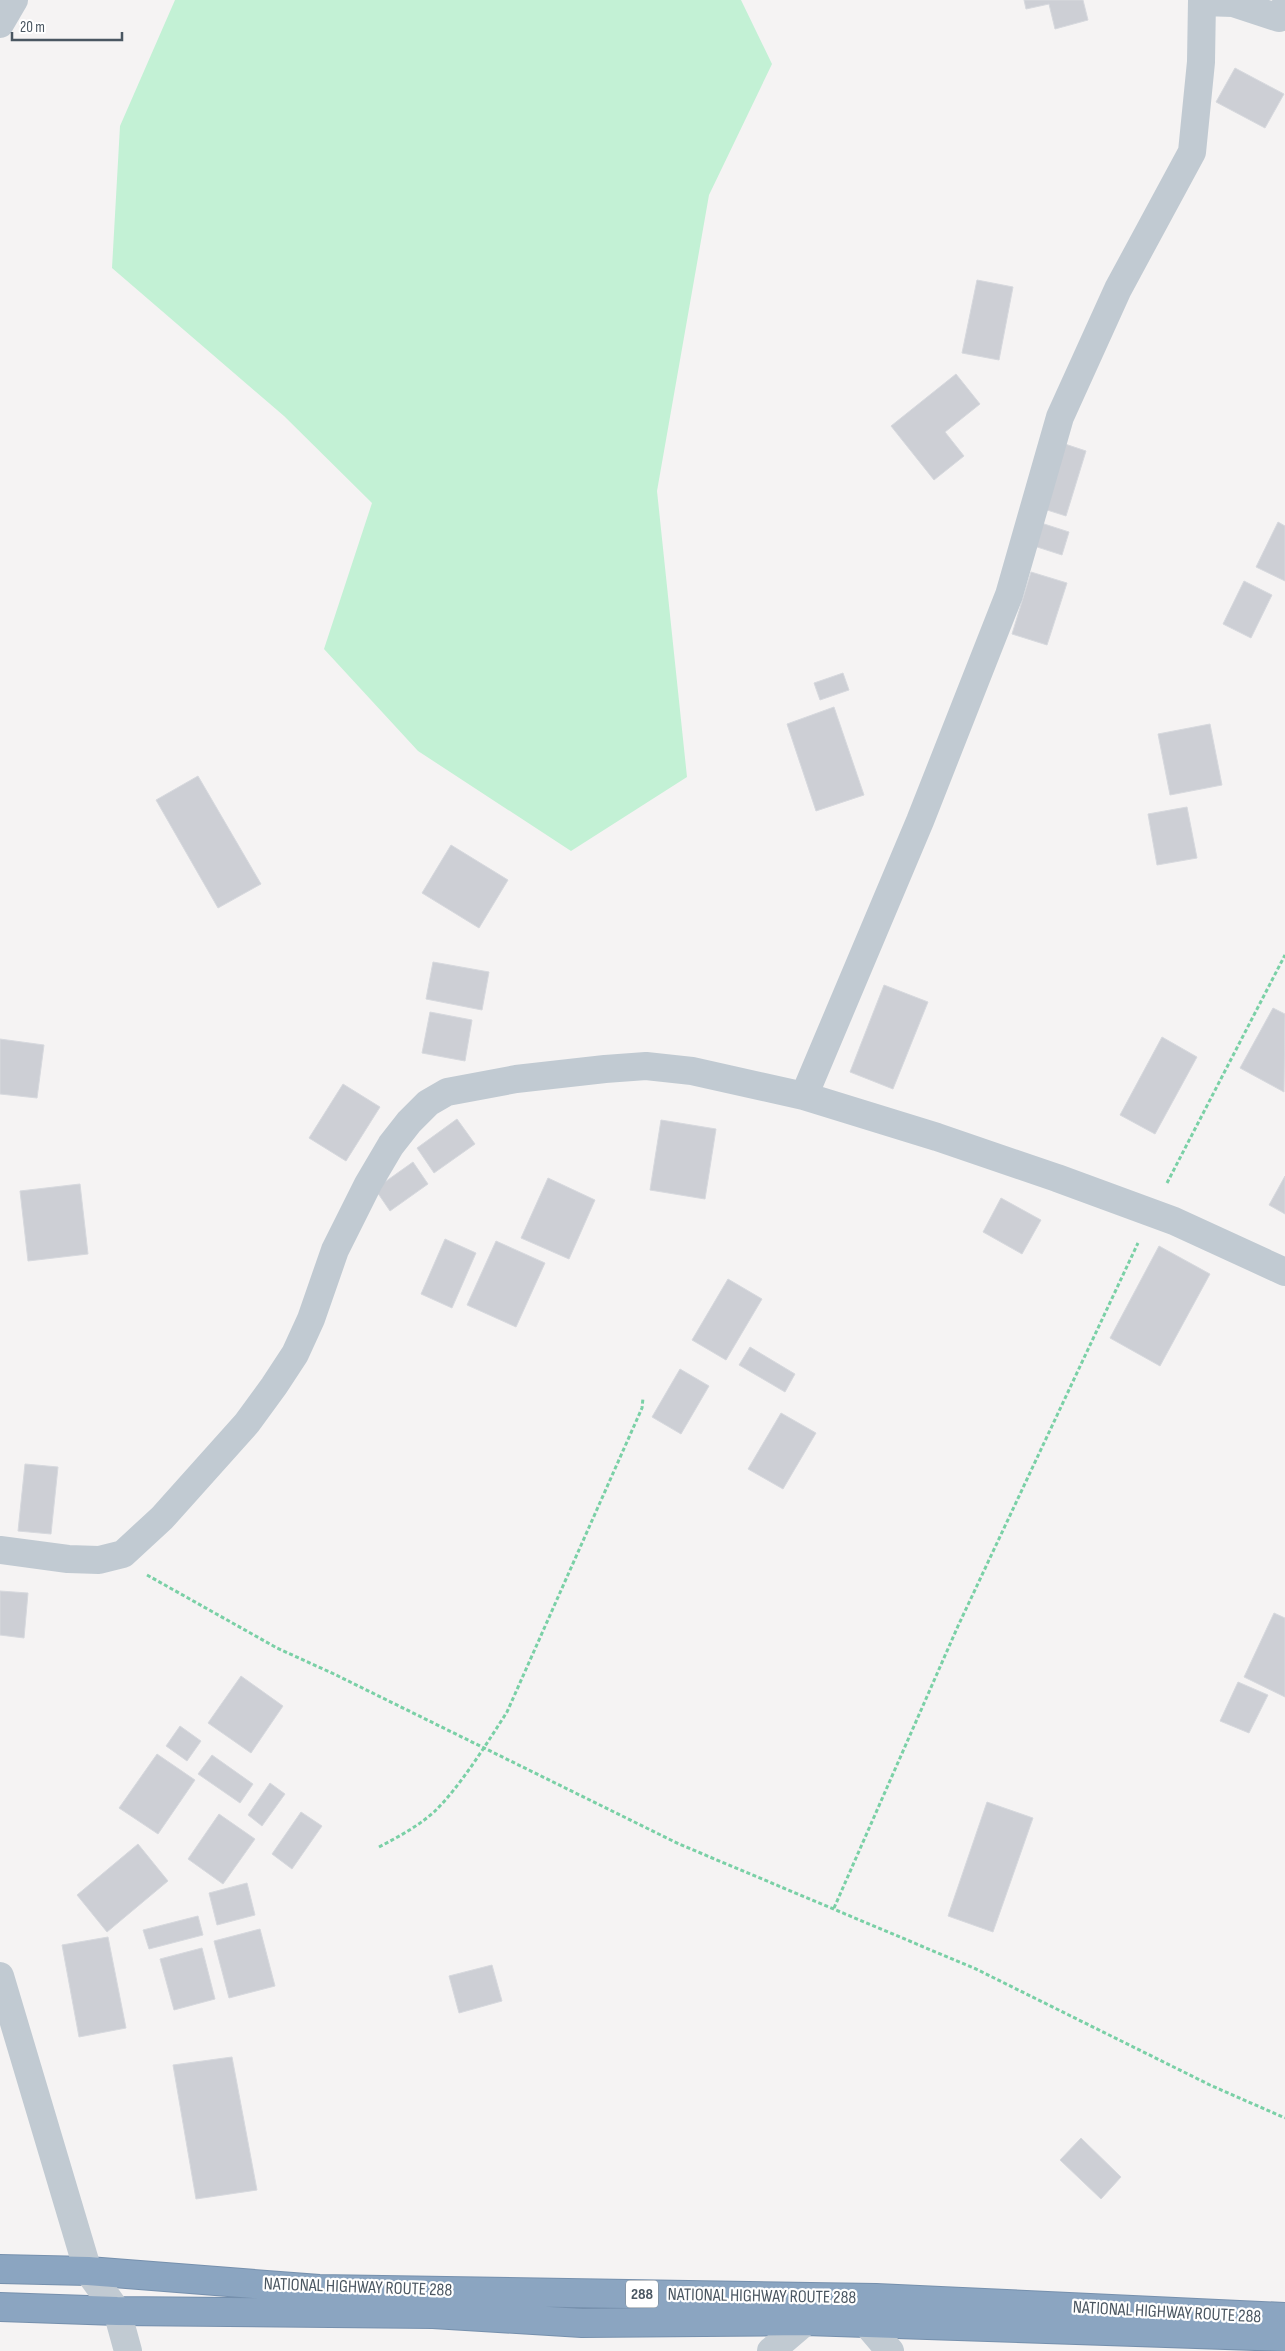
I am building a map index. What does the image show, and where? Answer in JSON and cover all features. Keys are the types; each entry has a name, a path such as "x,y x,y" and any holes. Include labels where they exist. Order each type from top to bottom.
{"highway":[{"name":"NATIONAL HIGHWAY ROUTE 288","path":"0,2269 88,2271 319,2288 876,2298 1285,2317"},
{"name":"NATIONAL HIGHWAY ROUTE 288","path":"0,2307 117,2311 433,2314 582,2323 806,2321 1285,2337"}],"street":[{"path":"0,24 14,0"},
{"path":"804,1096 920,821 1009,595 1060,417 1118,289 1192,152 1201,62 1202,1 1233,3 1279,18 1285,6"},
{"path":"0,1550 86,1561 99,1560 123,1554 162,1518 247,1423 295,1354 311,1319 335,1250 368,1184 391,1145 428,1102 447,1092 473,1086 568,1072 646,1066 692,1071 804,1096 937,1137 1152,1212 1285,1272"},
{"path":"0,1976 88,2271 117,2311 128,2351"},
{"path":"771,2351 806,2321"},
{"path":"866,2323 890,2351"}],"path":[{"path":"834,1908 958,1626 1152,1212 1285,955"},
{"path":"379,1847 408,1832 434,1811 483,1748 506,1712 642,1408 643,1398"},
{"path":"123,1554 130,1566 277,1648 334,1674 679,1844 1003,1981 1210,2086 1285,2118"}],"green space":[{"path":"175,0 741,0 772,64 709,195 657,491 687,777 571,851 418,751 324,649 372,503 284,416 112,268 120,126"}],"building":[{"path":"1024,0 1083,0 1088,20 1055,29 1049,4 1026,9"},
{"path":"1235,68 1284,94 1265,128 1216,102"},
{"path":"977,280 1013,287 999,360 962,353"},
{"path":"956,374 980,404 945,432 964,456 934,480 891,426"},
{"path":"1065,444 1086,451 1066,516 1044,509"},
{"path":"1038,522 1069,532 1062,555 1031,545"},
{"path":"1278,522 1285,526 1285,581 1256,567"},
{"path":"1031,572 1067,583 1047,645 1012,634"},
{"path":"1244,581 1272,595 1251,638 1223,624"},
{"path":"843,673 849,690 820,700 814,683"},
{"path":"834,707 864,795 816,811 787,724"},
{"path":"1210,724 1222,785 1170,795 1158,734"},
{"path":"198,776 261,884 218,908 156,800"},
{"path":"1187,807 1197,858 1157,865 1148,814"},
{"path":"451,845 508,880 479,928 422,893"},
{"path":"433,962 489,972 482,1010 426,999"},
{"path":"884,985 928,1002 893,1089 850,1072"},
{"path":"1273,1008 1285,1014 1284,1092 1240,1068"},
{"path":"430,1012 472,1020 465,1061 422,1053"},
{"path":"1162,1037 1197,1057 1155,1134 1120,1115"},
{"path":"0,1039 44,1045 37,1098 0,1094"},
{"path":"343,1084 380,1107 346,1161 309,1138"},
{"path":"457,1119 475,1144 434,1173 417,1148"},
{"path":"661,1120 716,1129 705,1199 650,1190"},
{"path":"413,1162 428,1184 390,1211 375,1189"},
{"path":"1285,1176 1285,1214 1269,1205"},
{"path":"548,1178 595,1200 569,1259 521,1238"},
{"path":"80,1184 88,1254 28,1261 20,1191"},
{"path":"1001,1198 1041,1220 1022,1254 983,1232"},
{"path":"445,1239 476,1253 452,1308 421,1294"},
{"path":"496,1241 545,1263 516,1327 467,1305"},
{"path":"1159,1246 1210,1274 1160,1366 1110,1338"},
{"path":"728,1279 762,1299 726,1360 692,1340"},
{"path":"750,1347 795,1374 785,1392 739,1365"},
{"path":"680,1369 709,1386 681,1434 652,1417"},
{"path":"781,1413 816,1433 783,1489 748,1469"},
{"path":"25,1464 58,1467 51,1534 18,1531"},
{"path":"0,1591 28,1593 24,1638 0,1635"},
{"path":"1274,1613 1285,1618 1285,1697 1244,1677"},
{"path":"241,1676 283,1706 251,1753 208,1723"},
{"path":"1238,1682 1268,1695 1249,1733 1220,1721"},
{"path":"180,1726 201,1741 187,1761 166,1746"},
{"path":"157,1754 195,1780 158,1834 119,1808"},
{"path":"212,1755 253,1784 240,1803 198,1774"},
{"path":"270,1783 285,1794 262,1826 248,1815"},
{"path":"987,1802 1033,1818 993,1932 948,1916"},
{"path":"301,1812 322,1826 292,1869 272,1854"},
{"path":"219,1814 255,1839 223,1884 188,1859"},
{"path":"138,1844 168,1881 107,1932 77,1895"},
{"path":"247,1883 255,1915 217,1925 209,1893"},
{"path":"198,1916 203,1935 149,1949 143,1930"},
{"path":"260,1929 275,1986 229,1998 214,1941"},
{"path":"108,1937 126,2028 79,2037 62,1945"},
{"path":"202,1948 215,1999 174,2010 160,1959"},
{"path":"492,1965 502,2001 459,2013 449,1976"},
{"path":"232,2057 257,2190 196,2199 173,2065"},
{"path":"1081,2138 1121,2177 1101,2199 1060,2160"}]}
